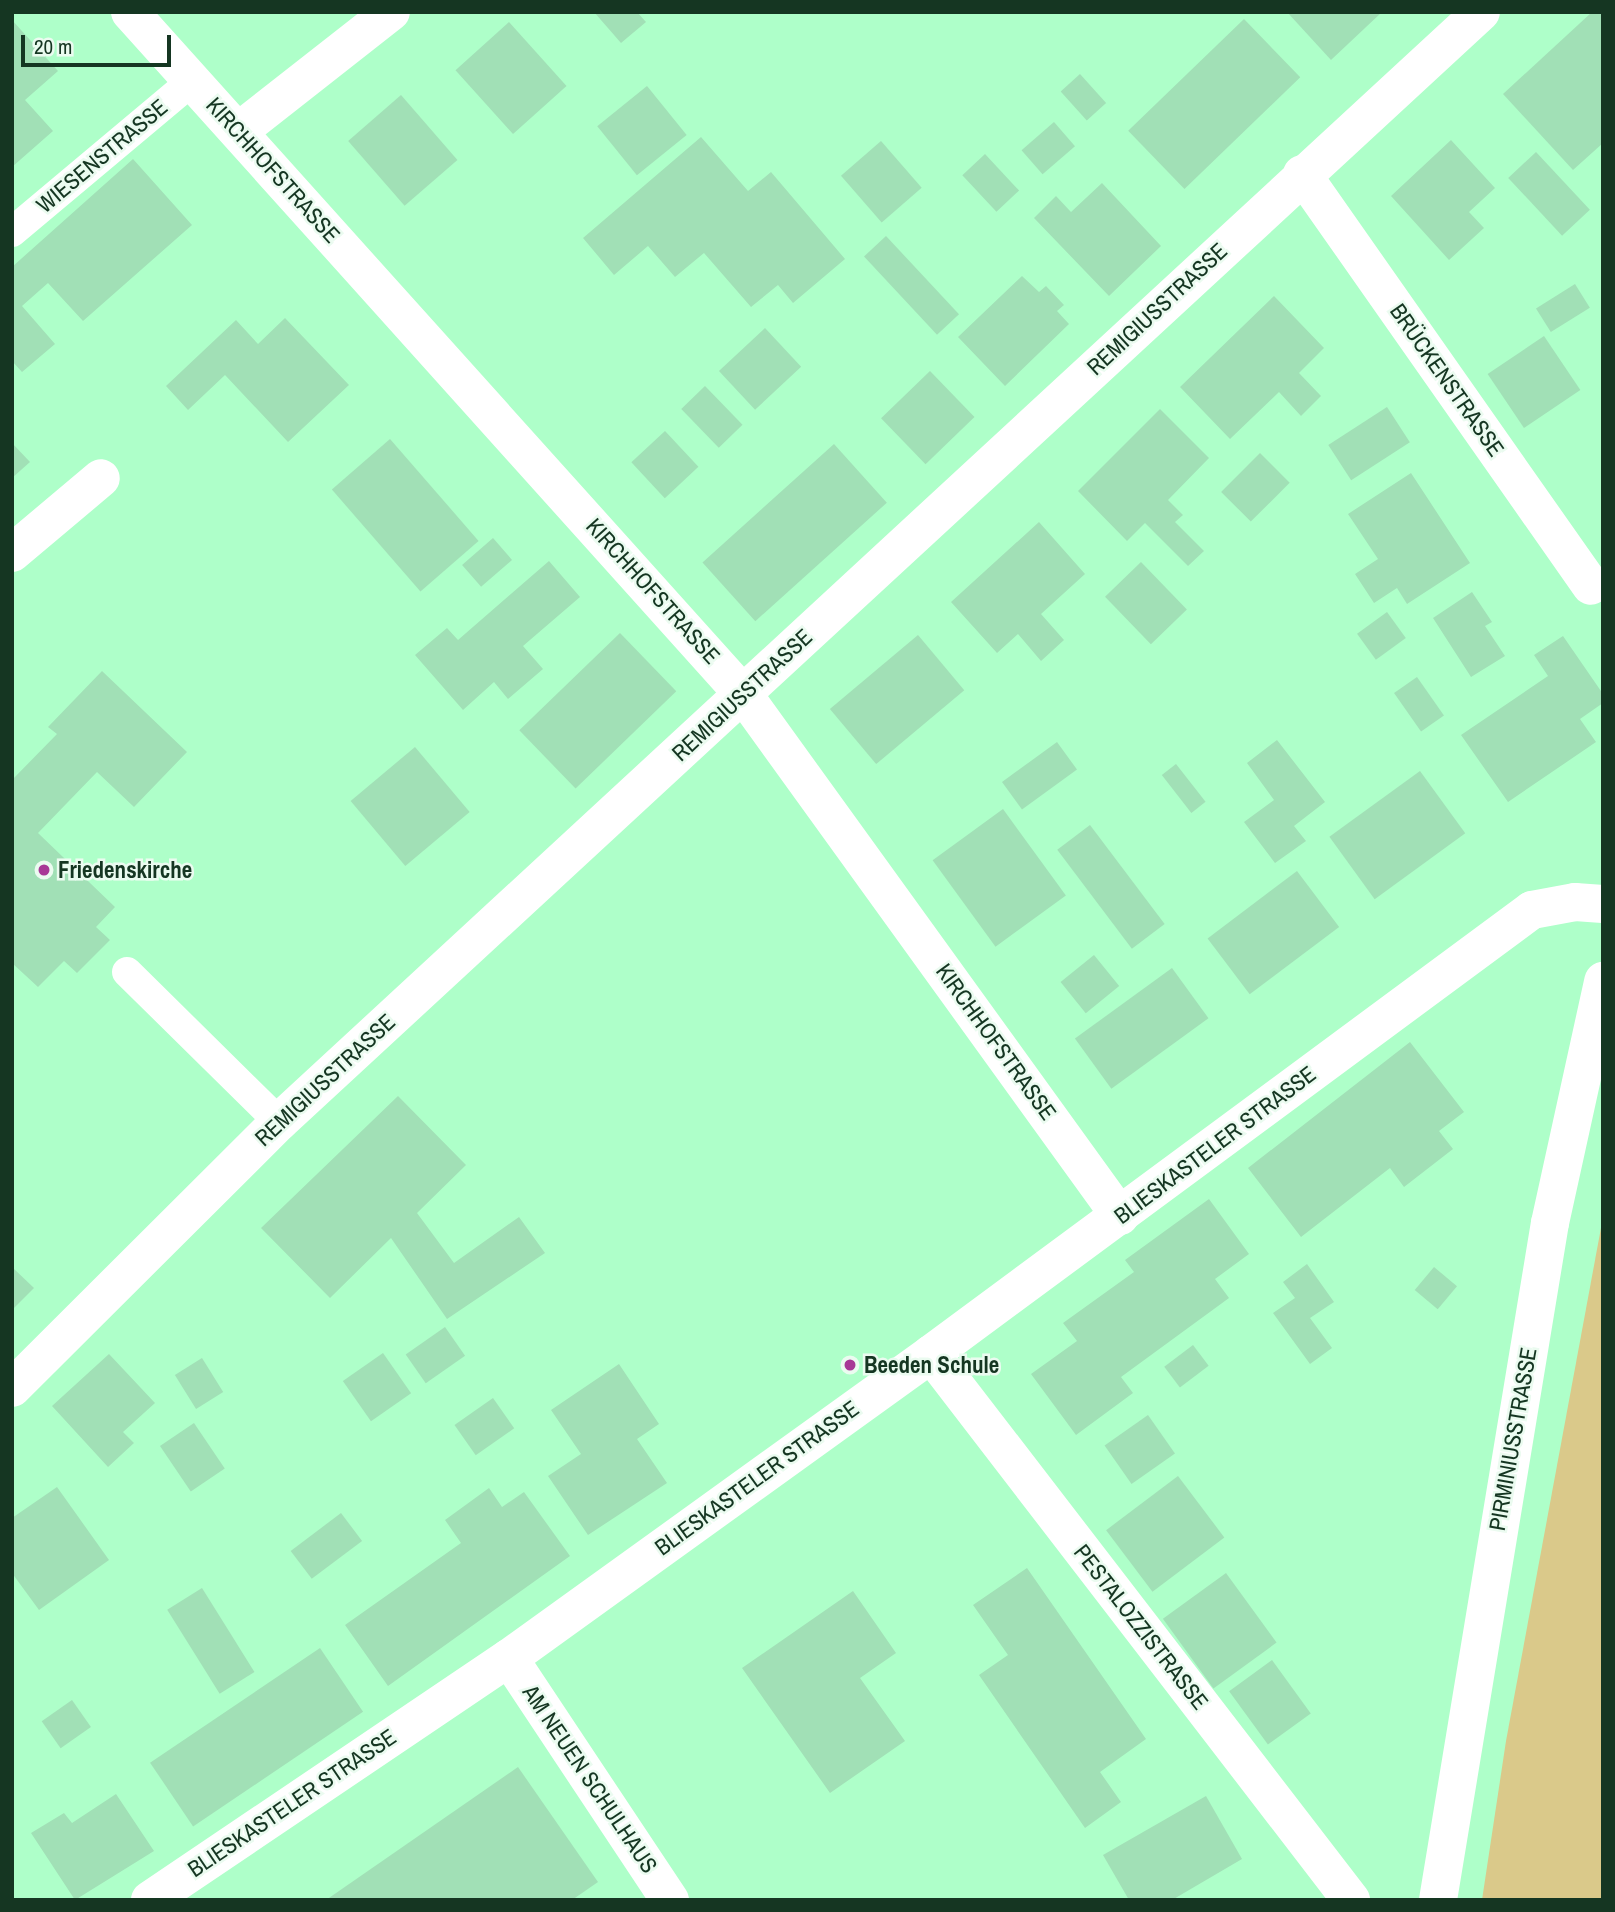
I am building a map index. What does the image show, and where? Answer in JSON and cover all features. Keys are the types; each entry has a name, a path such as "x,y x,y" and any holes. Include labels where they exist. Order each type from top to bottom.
{"street":[{"name":"KIRCHHOFSTRASSE","path":"130,12 743,694 1120,1216"},
{"path":"239,131 391,12"},
{"name":"REMIGIUSSTRASSE","path":"12,1388 279,1122 1302,174 1481,12"},
{"name":"BRÜCKENSTRASSE","path":"1302,174 1591,586"},
{"path":"12,553 101,478"},
{"name":"BLIESKASTELER STRASSE","path":"150,1900 509,1658 1120,1216 1532,910 1575,902 1603,904"},
{"name":"PIRMINIUSSTRASSE","path":"1438,1900 1547,1237 1603,981"},
{"name":"PESTALOZZISTRASSE","path":"931,1354 1351,1900"},
{"name":"AM NEUEN SCHULHAUS","path":"509,1658 670,1900"}],"lane":[{"name":"WIESENSTRASSE","path":"12,232 192,81"},
{"path":"127,972 279,1122"}],"shaded area":[{"path":"1603,1217 1603,1900 1482,1900 1506,1741"}],"building":[{"path":"594,12 637,12 646,22 621,43"},
{"path":"1287,12 1382,12 1331,60"},
{"path":"1592,12 1603,12 1603,143 1573,170 1503,94"},
{"path":"1244,19 1300,77 1184,189 1128,131"},
{"path":"12,20 58,71 25,100 53,131 12,167"},
{"path":"509,22 567,86 513,134 455,70"},
{"path":"1080,74 1106,103 1087,120 1061,91"},
{"path":"647,86 687,135 637,175 597,126"},
{"path":"401,95 457,160 405,206 348,141"},
{"path":"1054,122 1075,146 1043,174 1022,150"},
{"path":"701,137 748,191 771,172 845,259 793,303 778,285 751,307 704,253 675,277 648,246 614,275 583,238"},
{"path":"1451,140 1495,188 1469,212 1484,228 1449,260 1391,196"},
{"path":"881,141 922,188 882,223 841,176"},
{"path":"1536,152 1590,210 1562,236 1508,178"},
{"path":"985,154 1019,191 996,212 962,175"},
{"path":"133,159 192,225 83,321 48,283 22,306 55,344 22,372 12,361 12,267"},
{"path":"1102,183 1161,246 1109,296 1034,218 1056,196 1071,212"},
{"path":"886,236 959,314 937,335 864,256"},
{"path":"1022,276 1039,292 1046,286 1064,305 1057,311 1069,324 1005,386 958,337"},
{"path":"1575,284 1590,308 1551,332 1536,308"},
{"path":"1274,296 1324,348 1299,373 1321,396 1301,416 1279,392 1230,439 1180,387"},
{"path":"285,318 349,385 288,442 225,375 188,410 166,386 236,320 258,344"},
{"path":"765,328 801,367 755,410 719,371"},
{"path":"1544,336 1580,390 1524,428 1488,374"},
{"path":"930,371 974,417 926,464 881,418"},
{"path":"705,386 743,425 719,448 681,409"},
{"path":"1387,407 1410,442 1351,480 1328,445"},
{"path":"1160,409 1209,458 1168,500 1183,515 1175,522 1204,551 1188,566 1145,523 1127,541 1078,491"},
{"path":"665,431 698,467 665,498 631,462"},
{"path":"390,439 479,541 420,591 332,490"},
{"path":"12,443 30,462 12,478"},
{"path":"834,444 887,503 755,621 702,562"},
{"path":"1260,453 1290,483 1251,522 1221,492"},
{"path":"1411,473 1470,563 1407,604 1397,588 1374,603 1355,574 1378,559 1348,514"},
{"path":"1039,522 1085,574 1041,614 1064,640 1041,661 1018,634 997,653 951,602"},
{"path":"493,538 512,560 481,587 462,565"},
{"path":"549,561 580,597 523,646 543,669 508,699 494,682 463,710 415,655 447,628 458,640"},
{"path":"1141,562 1187,609 1151,644 1105,597"},
{"path":"1472,592 1492,622 1485,626 1505,656 1471,677 1433,618"},
{"path":"1387,612 1406,638 1376,660 1357,634"},
{"path":"620,633 676,691 576,789 519,730"},
{"path":"918,635 964,690 876,764 830,709"},
{"path":"1563,636 1603,694 1603,703 1580,719 1596,742 1508,802 1461,735 1548,676 1534,655"},
{"path":"102,671 187,752 134,807 97,772 38,833 115,907 96,927 110,940 77,973 64,961 38,987 12,963 12,780 57,734 48,727"},
{"path":"1417,677 1444,716 1421,732 1394,693"},
{"path":"1277,740 1325,802 1294,826 1306,841 1275,863 1244,822 1274,800 1247,763"},
{"path":"1057,742 1077,770 1022,809 1002,782"},
{"path":"415,747 470,812 405,866 351,801"},
{"path":"1176,764 1206,802 1191,813 1162,775"},
{"path":"1420,771 1465,833 1375,899 1329,837"},
{"path":"1003,809 1066,896 996,947 933,860"},
{"path":"1090,825 1165,924 1132,949 1057,850"},
{"path":"1297,871 1339,927 1250,994 1208,938"},
{"path":"1094,955 1119,986 1086,1013 1061,982"},
{"path":"1172,968 1208,1018 1111,1089 1075,1039"},
{"path":"1410,1042 1464,1112 1439,1131 1453,1149 1404,1187 1390,1168 1301,1237 1248,1168"},
{"path":"398,1096 466,1165 417,1213 454,1263 519,1217 545,1253 447,1319 391,1238 330,1298 261,1228"},
{"path":"1209,1199 1249,1254 1215,1279 1229,1298 1121,1377 1133,1393 1076,1435 1031,1374 1077,1341 1063,1323 1134,1272 1125,1260"},
{"path":"1307,1264 1334,1302 1310,1318 1332,1348 1310,1364 1273,1313 1295,1298 1283,1282"},
{"path":"12,1267 34,1288 12,1310"},
{"path":"1434,1267 1457,1286 1438,1309 1415,1290"},
{"path":"445,1327 465,1356 426,1383 406,1355"},
{"path":"1193,1345 1209,1366 1180,1387 1164,1367"},
{"path":"383,1353 411,1393 371,1421 343,1381"},
{"path":"109,1354 155,1403 123,1432 134,1443 108,1467 52,1406"},
{"path":"202,1358 223,1392 196,1409 175,1375"},
{"path":"619,1364 659,1424 637,1439 667,1483 588,1535 548,1476 581,1454 551,1410"},
{"path":"493,1398 514,1428 476,1455 454,1425"},
{"path":"1148,1415 1175,1454 1132,1484 1105,1445"},
{"path":"194,1423 225,1469 191,1492 160,1446"},
{"path":"1178,1476 1224,1537 1152,1592 1106,1530"},
{"path":"57,1487 109,1560 39,1610 12,1573 12,1518"},
{"path":"489,1488 502,1507 524,1492 570,1556 388,1686 345,1625 461,1543 445,1520"},
{"path":"341,1513 362,1541 312,1579 291,1551"},
{"path":"1027,1568 1146,1739 1100,1772 1121,1802 1085,1828 979,1675 1008,1655 973,1605"},
{"path":"1226,1573 1277,1643 1213,1688 1163,1619"},
{"path":"202,1588 254,1672 220,1694 167,1610"},
{"path":"853,1591 896,1653 860,1678 905,1741 830,1793 742,1668"},
{"path":"320,1648 363,1712 193,1826 150,1763"},
{"path":"1272,1660 1311,1713 1268,1745 1229,1691"},
{"path":"72,1700 91,1727 61,1748 42,1721"},
{"path":"518,1767 598,1882 572,1900 326,1900"},
{"path":"116,1794 154,1851 75,1900 31,1833 64,1813 72,1823"},
{"path":"1206,1796 1242,1859 1172,1900 1129,1900 1103,1855"}],"place":[{"name":"Friedenskirche","path":"44,870"},
{"name":"Beeden Schule","path":"850,1365"}]}
